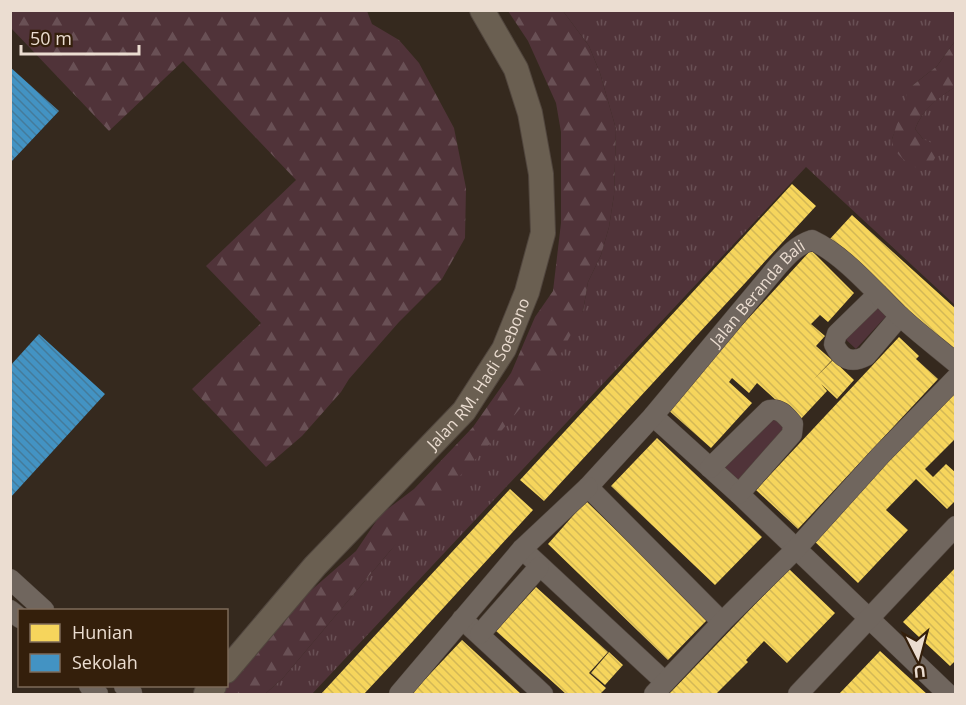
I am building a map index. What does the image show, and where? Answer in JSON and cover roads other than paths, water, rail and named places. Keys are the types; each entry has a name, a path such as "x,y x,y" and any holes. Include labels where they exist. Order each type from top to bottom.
{"main road":[{"name":"Jalan RM. Hadi Soebono","path":"228,668 315,566 464,411 504,349 527,292 543,233 541,174 530,113 516,69 482,10"}],"street":[{"name":"Jalan Beranda Bali","path":"522,549 588,487 653,416 792,250 803,243 812,240 819,243 956,363"},
{"path":"878,294 837,334 834,344 844,358 858,360 866,356 900,316"},
{"path":"399,694 522,549 659,688 796,549 880,456 956,378"},
{"path":"710,468 769,410 776,409 784,413 793,424 792,434 739,494"},
{"path":"653,416 739,494 868,619 948,691"},
{"path":"588,487 722,622"},
{"path":"798,694 956,526"},
{"path":"480,634 539,567"},
{"path":"10,579 43,609"},
{"path":"462,619 543,694"}]}
